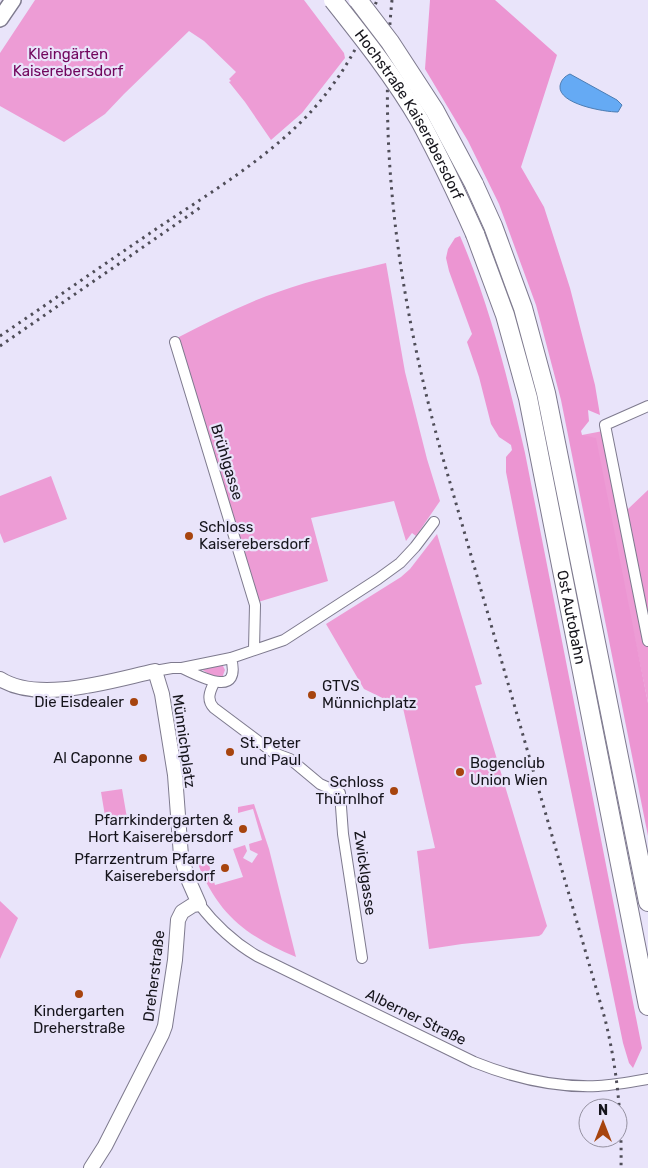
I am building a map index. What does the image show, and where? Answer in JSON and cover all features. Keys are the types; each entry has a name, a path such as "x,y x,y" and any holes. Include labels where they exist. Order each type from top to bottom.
{"highway":[{"name":"Hochstraße Kaiserebersdorf","path":"333,0 374,52 419,120 456,189 475,234"},
{"name":"Hochstraße Kaiserebersdorf","path":"358,0 390,42 435,111 474,184"},
{"name":"Ost Autobahn","path":"474,184 493,226 523,308 546,393 648,902"},
{"name":"Ost Autobahn","path":"475,234 505,315 528,398 648,1006"}],"main road":[{"path":"0,19 13,0"}],"street":[{"name":"Brühlgasse","path":"175,342 255,605 254,649"},
{"path":"648,406 605,425 648,641"},
{"path":"0,679 21,688 58,690 231,658 284,640 400,563 434,522"},
{"path":"214,683 227,681 230,677 233,666 231,658"},
{"name":"Münnichplatz","path":"182,668 214,683 209,696 211,705 214,708 274,753 290,759 320,784 340,793"},
{"name":"Münnichplatz","path":"155,671 162,694 175,774 181,856 188,879 200,904"},
{"name":"Zwicklgasse","path":"340,793 343,834 362,958"},
{"name":"Dreherstraße","path":"91,1168 105,1146 165,1026 176,960 179,916 187,908 200,904"},
{"name":"Alberner Straße","path":"200,904 211,919 230,938 257,956 474,1062 539,1082 598,1086 648,1080"}],"green space":[{"name":"Kleingärten Kaiserebersdorf","path":"35,0 304,0 344,53 345,58 302,113 271,140 229,82 231,81 229,79 236,72 204,41 189,31 105,114 64,142 0,106 0,53"},
{"path":"386,263 405,372 427,459 440,501 416,536 412,533 406,541 394,501 311,518 328,581 258,602 177,338 239,307 291,287"},
{"path":"603,431 628,509 648,490 648,703 633,630 582,435"},
{"path":"51,476 67,519 4,543 0,533 0,496"},
{"name":"Bogenclub Union Wien","path":"437,534 482,684 475,686 547,926 539,936 429,949 417,851 435,848 403,708 364,689 326,624 401,577 410,569"},
{"path":"218,664 223,666 225,670 222,678 215,678 201,669"},
{"path":"122,789 127,818 106,822 101,792"},
{"path":"254,804 269,849 296,957 249,932 225,911 206,882 198,864 198,862 207,858 215,885 243,877 233,849 245,845 247,851 243,858 252,863 258,854 250,850 249,844 262,840 253,809 238,813 238,807"},
{"path":"0,901 18,918 0,959"}],"shaded area":[{"path":"430,0 495,0 557,55 521,167 544,207 570,288 595,385 600,415 588,410 589,421 581,431 582,435 596,438 648,703 648,836 561,400 536,305 499,204 468,141 425,69"},
{"path":"460,236 489,316 505,370 525,453 642,1048 633,1068 629,1063 623,1043 506,472 506,457 512,450 511,445 499,437 491,424 479,377 467,342 472,334 446,258 448,249 455,238"}],"water":[{"path":"570,74 617,100 622,105 618,112 593,109 566,98 561,92 560,86 564,78"}],"railway":[{"path":"0,336 232,178 283,139 312,111 335,82 355,50 377,0"},
{"path":"392,0 388,57 390,170 403,282 426,393 440,448 605,1019 618,1093 621,1130 621,1168"},
{"path":"0,346 201,207"}],"place":[{"name":"Schloss Kaiserebersdorf","path":"189,536"},
{"name":"GTVS Münnichplatz","path":"312,695"},
{"name":"Die Eisdealer","path":"134,702"},
{"name":"St. Peter und Paul","path":"230,752"},
{"name":"Al Caponne","path":"143,758"},
{"name":"Bogenclub Union Wien","path":"460,772"},
{"name":"Schloss Thürnlhof","path":"394,791"},
{"name":"Pfarrkindergarten & Hort Kaiserebersdorf","path":"243,829"},
{"name":"Pfarrzentrum Pfarre Kaiserebersdorf","path":"225,868"},
{"name":"Kindergarten Dreherstraße","path":"79,994"}]}
